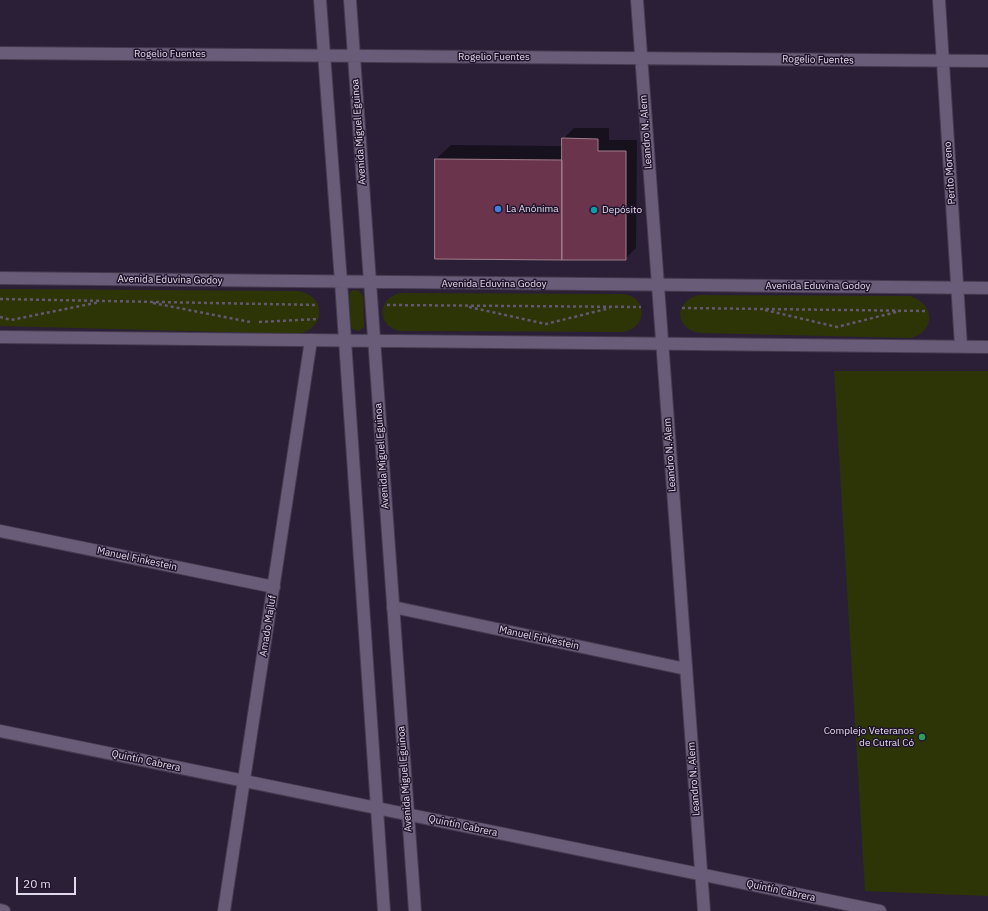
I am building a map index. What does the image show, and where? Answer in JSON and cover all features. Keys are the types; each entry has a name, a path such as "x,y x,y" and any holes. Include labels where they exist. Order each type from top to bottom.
{"street":[{"path":"320,0 384,911"},
{"name":"Avenida Miguel Eguinoa","path":"350,0 415,911"},
{"name":"Leandro N. Alem","path":"637,0 704,911"},
{"name":"Perito Moreno","path":"939,0 961,346"},
{"name":"Rogelio Fuentes","path":"0,53 988,61"},
{"name":"Avenida Eduvina Godoy","path":"0,278 988,288"},
{"path":"0,337 988,347"},
{"name":"Amado Majluf","path":"224,911 311,340"},
{"name":"Manuel Finkestein","path":"0,531 274,587"},
{"name":"Manuel Finkestein","path":"393,607 686,669"},
{"name":"Quintín Cabrera","path":"0,731 880,911"},
{"path":"0,910 4,911"}],"path":[{"path":"0,299 318,305"},
{"path":"0,317 12,320 106,301"},
{"path":"145,302 251,322"},
{"path":"384,304 641,307"},
{"path":"462,305 546,324 614,307"},
{"path":"682,308 928,311"},
{"path":"761,309 837,327 905,310"},
{"path":"258,322 318,319"}],"green space":[{"path":"0,289 297,291 307,294 313,298 318,305 319,312 318,319 314,326 307,331 298,334 0,326"},
{"path":"351,291 359,291 363,296 364,327 359,331 352,329 350,325 349,295"},
{"path":"400,293 623,294 631,296 637,300 641,306 642,312 641,319 637,325 623,332 401,331 393,329 387,324 382,313 383,306 387,301 392,296"},
{"path":"699,295 910,296 924,305 928,311 929,317 925,330 919,335 911,338 699,333 685,326 681,320 680,314 681,308 685,303 691,298"},
{"name":"Complejo Veteranos de Cutral Có","path":"834,371 988,371 988,896 865,891"}],"building":[{"name":"Depósito","path":"562,138 598,139 598,151 626,151 626,260 562,260"},
{"name":"La Anónima","path":"435,159 562,160 562,260 435,259"}],"place":[{"name":"La Anónima","path":"498,209"},
{"name":"Depósito","path":"594,210"},
{"name":"Complejo Veteranos de Cutral Có","path":"922,737"}]}
